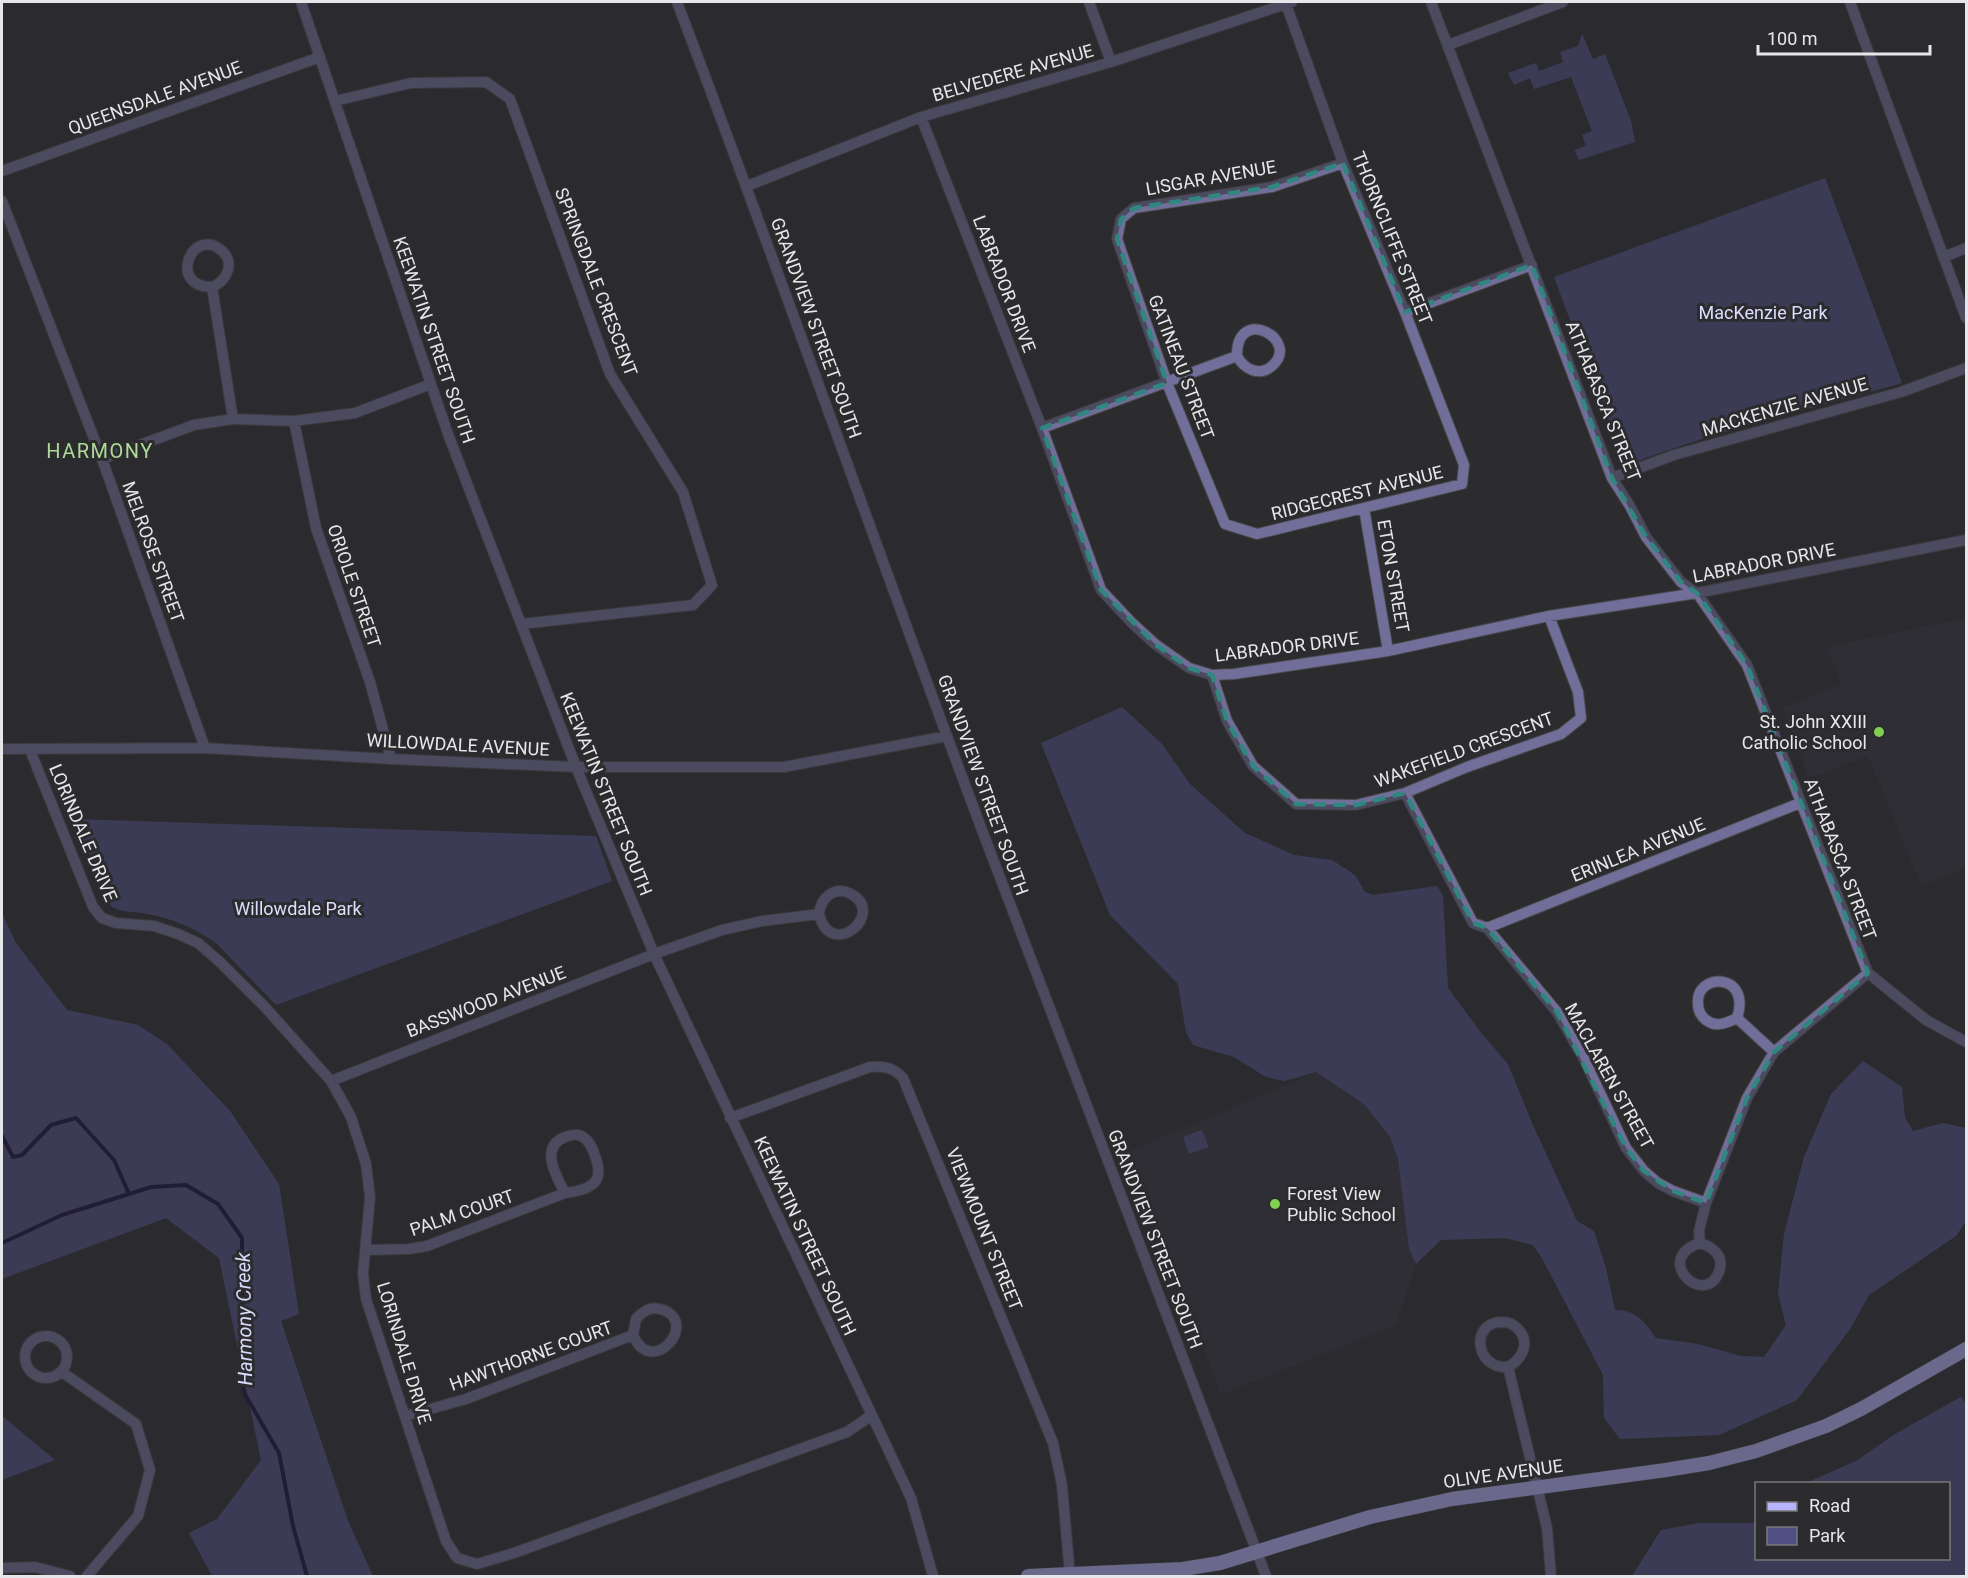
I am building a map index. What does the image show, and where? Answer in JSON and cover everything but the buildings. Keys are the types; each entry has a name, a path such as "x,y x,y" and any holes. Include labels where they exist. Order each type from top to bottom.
{"main road":[{"name":"OLIVE AVENUE","path":"1028,1576 1183,1569 1221,1563 1370,1517 1416,1506 1709,1463 1756,1451 1826,1426 1966,1349"}],"street":[{"name":"KEEWATIN STREET SOUTH","path":"301,2 448,434 576,767 654,954 911,1498 933,1576"},
{"name":"GRANDVIEW STREET SOUTH","path":"677,2 747,186 947,736 1266,1576"},
{"path":"1089,2 1111,62"},
{"name":"ATHABASCA STREET","path":"1431,2 1612,478 1646,537 1680,582 1697,593 1747,665 1868,973 1926,1020 1966,1042"},
{"path":"1448,45 1563,2"},
{"path":"1850,2 1966,318"},
{"name":"BELVEDERE AVENUE","path":"747,186 875,133 921,117 1111,62 1289,3"},
{"name":"THORNCLIFFE STREET","path":"1289,3 1343,163 1405,312 1464,465 1462,484"},
{"name":"QUEENSDALE AVENUE","path":"2,171 320,57"},
{"name":"SPRINGDALE CRESCENT","path":"335,101 411,83 486,82 510,99 610,374 683,492 712,585 693,605 521,624"},
{"name":"LABRADOR DRIVE","path":"921,117 1042,428 1101,590 1155,644 1189,668 1212,675 1234,674 1388,651 1549,616 1697,593 1966,540"},
{"name":"LISGAR AVENUE","path":"1120,219 1134,208 1272,187 1343,163"},
{"name":"MELROSE STREET","path":"2,201 102,459 205,748"},
{"name":"GATINEAU STREET","path":"1120,219 1117,239 1167,383 1225,524"},
{"path":"1944,257 1966,248"},
{"path":"1405,312 1532,266"},
{"path":"212,287 233,419"},
{"path":"1254,329 1268,332 1278,342 1278,356 1270,368 1250,370 1237,356 1242,336 1254,329"},
{"path":"1042,428 1237,356"},
{"name":"MACKENZIE AVENUE","path":"1612,478 1674,455 1901,392 1966,368"},
{"path":"102,459 194,425 233,419 294,421 355,413 431,384"},
{"name":"ORIOLE STREET","path":"294,421 316,528 370,682 391,759"},
{"name":"RIDGECREST AVENUE","path":"1225,524 1257,534 1462,484"},
{"name":"ETON STREET","path":"1364,508 1388,651"},
{"name":"WAKEFIELD CRESCENT","path":"1212,675 1227,721 1253,766 1296,804 1356,805 1405,793 1467,766 1561,734 1581,718 1578,692 1549,616"},
{"name":"WILLOWDALE AVENUE","path":"2,750 205,748 576,767 784,767 947,736"},
{"name":"LORINDALE DRIVE","path":"30,750 93,907 102,918 116,923 154,926 198,943 258,1000 331,1081 351,1117 366,1164 370,1197 367,1250 363,1274 366,1299 446,1540 457,1558 477,1564 514,1553 847,1432 872,1415"},
{"name":"MACLAREN STREET","path":"1405,793 1473,923 1487,928 1557,1012 1584,1059 1626,1148 1644,1171 1658,1184 1706,1203"},
{"name":"ERINLEA AVENUE","path":"1487,928 1800,803"},
{"path":"842,891 855,896 862,908 862,916 856,928 843,934 829,931 819,914 823,900 834,892 842,891"},
{"name":"BASSWOOD AVENUE","path":"331,1081 654,954 722,930 762,921 819,914"},
{"path":"1700,1243 1699,1231 1706,1203 1747,1098 1774,1052 1868,973"},
{"path":"1712,982 1726,982 1732,986 1740,997 1741,1004 1737,1018 1724,1024 1710,1023 1700,1012 1698,1005 1701,992 1712,982"},
{"path":"1737,1018 1774,1052"},
{"name":"VIEWMOUNT STREET","path":"730,1118 870,1067 885,1066 896,1070 903,1078 1053,1443 1062,1485 1070,1575"},
{"name":"PALM COURT","path":"367,1250 427,1246 565,1193 589,1188 599,1176 599,1167 590,1144 584,1137 578,1135 560,1139 553,1145 550,1152 554,1170 565,1193"},
{"name":"HAWTHORNE COURT","path":"660,1309 672,1317 675,1323 675,1337 671,1343 660,1350 645,1349 633,1335 636,1319 646,1310 660,1309"},
{"path":"1499,1322 1513,1325 1524,1338 1522,1355 1508,1367 1490,1363 1481,1350 1483,1331 1499,1322"},
{"path":"48,1335 60,1341 66,1353 62,1372 49,1377 41,1377 29,1370 24,1356 29,1343 48,1335"},
{"name":"HAWTHORNE COURT","path":"405,1416 466,1399 633,1335"},
{"path":"1508,1367 1547,1528 1551,1576"},
{"path":"62,1372 136,1424 150,1470 138,1516 87,1576"},
{"path":"2,1568 35,1567 70,1576"}],"highlighted area":[{"path":"1343,163 1405,312 1532,265 1612,478 1646,537 1681,582 1697,593 1747,665 1868,973 1774,1052 1747,1098 1706,1203 1673,1191 1644,1171 1626,1148 1557,1012 1487,928 1473,923 1405,793 1356,805 1296,804 1253,766 1227,721 1212,675 1189,668 1155,644 1101,590 1042,428 1167,383 1117,239 1121,219 1134,208 1272,187"}],"shaded area":[{"name":"St. John XXIII Catholic School","path":"1966,618 1966,867 1922,887 1868,756 1809,778 1783,708 1841,684 1827,647"},
{"name":"Forest View Public School","path":"1316,1072 1365,1104 1390,1137 1398,1159 1409,1249 1416,1264 1395,1326 1221,1394 1128,1152"}],"green space":[{"path":"1582,34 1593,59 1605,54 1631,121 1635,142 1579,160 1574,150 1586,146 1582,135 1592,131 1571,77 1534,89 1530,78 1514,85 1508,73 1536,63 1539,71 1563,62 1560,52 1578,46"},
{"name":"MacKenzie Park","path":"1825,178 1902,383 1731,430 1630,464 1624,464 1554,277"},
{"path":"1122,707 1162,744 1190,784 1245,833 1294,855 1332,860 1355,875 1365,892 1373,895 1437,886 1443,896 1448,988 1482,1034 1508,1064 1577,1221 1594,1231 1606,1268 1615,1310 1634,1314 1656,1338 1698,1344 1741,1356 1764,1357 1786,1325 1778,1294 1784,1234 1804,1157 1831,1094 1863,1061 1902,1087 1905,1118 1913,1131 1943,1123 1966,1128 1966,1221 1956,1236 1869,1295 1850,1329 1797,1400 1719,1435 1620,1439 1604,1418 1603,1375 1533,1245 1505,1238 1441,1240 1416,1264 1409,1249 1398,1159 1390,1137 1364,1104 1316,1072 1284,1081 1266,1077 1234,1057 1193,1045 1186,1032 1178,984 1110,915 1041,743"},
{"name":"Willowdale Park","path":"74,819 596,836 612,881 276,1005 217,944 200,933 163,918 123,911 111,906"},
{"path":"2,913 16,943 67,1010 138,1025 167,1044 230,1111 279,1184 299,1314 281,1321 348,1521 373,1576 212,1576 189,1533 217,1519 261,1460 219,1258 166,1218 2,1279"},
{"path":"1202,1130 1209,1147 1189,1154 1183,1137"},
{"path":"1961,1397 1966,1404 1966,1576 1632,1576 1661,1530 1699,1523 1755,1523 1755,1560 1950,1560 1950,1482 1808,1482 1856,1461 1895,1434"},
{"path":"2,1416 55,1460 2,1480"}],"waterway":[{"name":"Harmony Creek","path":"2,1136 13,1157 22,1155 51,1125 76,1118 114,1160 129,1194"},
{"name":"Harmony Creek","path":"2,1243 62,1215 151,1187 186,1185 218,1204 242,1238 243,1391 279,1453 293,1526 307,1576"}],"place":[{"name":"St. John XXIII Catholic School","path":"1879,732"},
{"name":"Forest View Public School","path":"1275,1204"}],"district":[{"name":"HARMONY","path":"100,451"}]}
